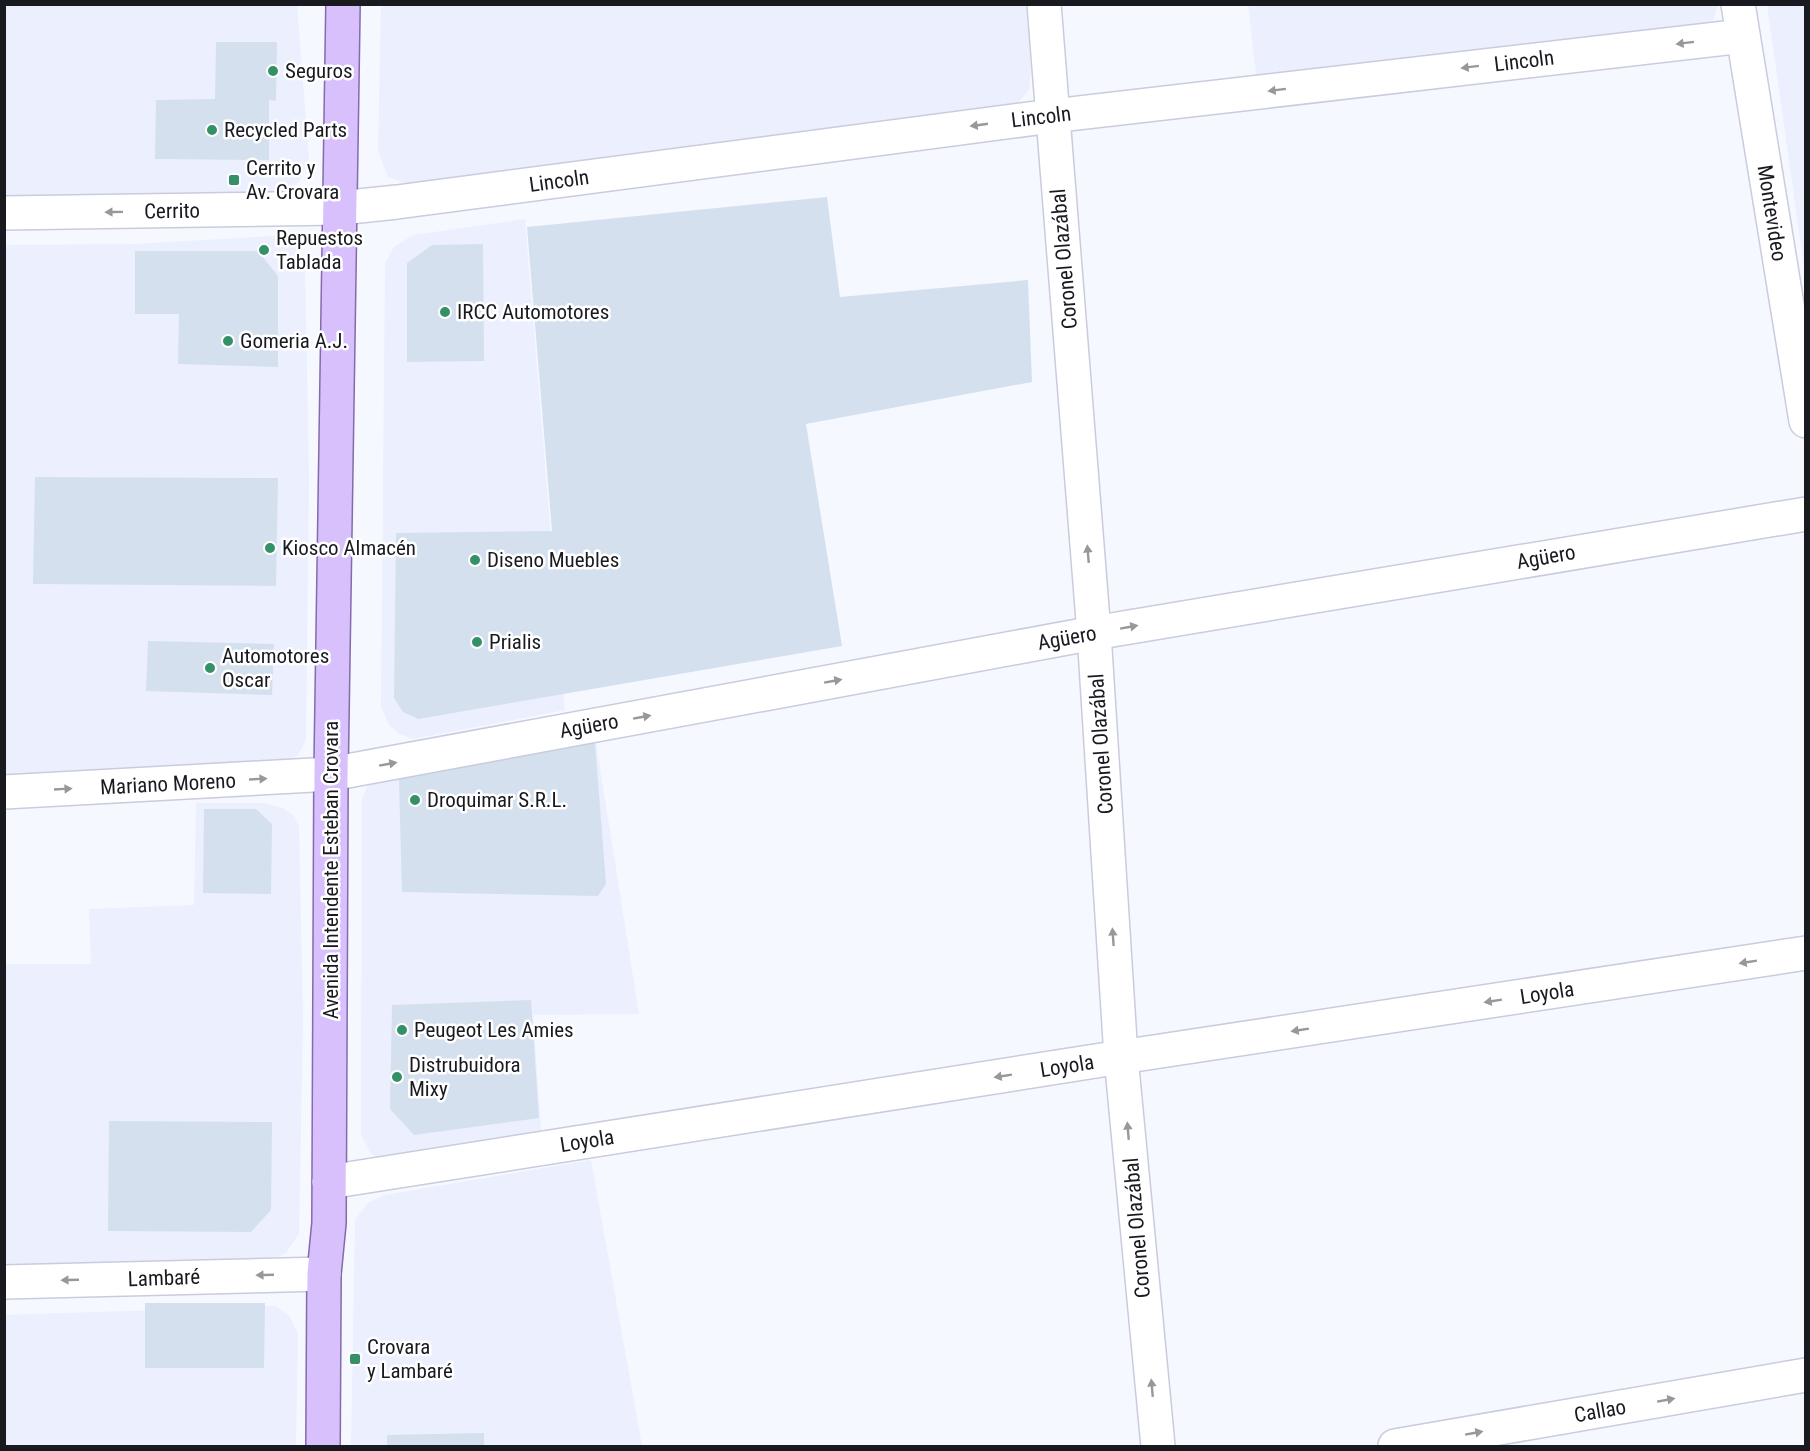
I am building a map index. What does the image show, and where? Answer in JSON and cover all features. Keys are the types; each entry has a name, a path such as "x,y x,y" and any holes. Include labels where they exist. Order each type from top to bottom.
{"main road":[{"name":"Avenida Intendente Esteban Crovara","path":"324,1446 324,1274 329,1222 330,774 342,4"}],"street":[{"name":"Coronel Olazábal","path":"1044,4 1094,633 1121,1058 1158,1446"},
{"name":"Lincoln","path":"340,208 1052,116 1740,20"},
{"name":"Montevideo","path":"1740,20 1806,421"},
{"name":"Cerrito","path":"4,213 340,208"},
{"name":"Agüero","path":"330,774 1094,633 1806,513"},
{"name":"Mariano Moreno","path":"4,792 330,774"},
{"name":"Loyola","path":"329,1182 1806,953"},
{"name":"Lambaré","path":"4,1282 324,1274"},
{"name":"Callao","path":"1395,1446 1806,1375"}],"shaded area":[{"path":"4,5 297,5 309,159 299,182 284,192 159,201 5,202"},
{"path":"381,5 1026,5 1031,69 1029,90 1016,105 993,110 407,184 388,177 378,151"},
{"path":"1248,5 1718,5 1713,20 1692,31 1257,83"},
{"path":"1767,5 1805,5 1805,274"},
{"path":"525,219 565,710 413,739 399,734 389,725 381,707 385,263 394,247 413,235"},
{"path":"286,237 298,246 305,261 309,480 306,740 298,755 282,765 5,780 5,245 135,244"},
{"path":"595,736 639,1014 533,1015 542,1142 395,1165 371,1154 361,1135 362,799 367,787 381,776"},
{"path":"196,803 265,803 283,808 294,816 299,826 303,1019 299,1234 286,1253 265,1264 5,1274 4,964 91,964 89,909 194,905"},
{"path":"591,1160 642,1446 351,1446 355,1220 368,1203 384,1195"},
{"path":"275,1306 289,1315 298,1334 296,1446 5,1446 4,1315"}],"building":[{"name":"Recycled Parts","path":"216,42 277,42 276,101 269,100 269,160 155,159 156,100 215,99"},
{"path":"827,197 840,297 1028,280 1032,382 806,424 842,646 418,719 403,712 394,698 396,533 552,531 527,227"},
{"name":"IRCC Automotores","path":"483,244 484,361 407,362 407,263 432,245"},
{"path":"135,251 258,251 278,276 278,367 178,364 179,314 135,314"},
{"path":"35,477 278,478 276,586 33,584"},
{"name":"Automotores Oscar","path":"148,641 274,644 272,695 146,691"},
{"path":"595,742 606,884 598,896 402,892 399,779"},
{"path":"204,809 256,809 272,824 271,894 203,893"},
{"path":"531,1000 539,1118 414,1135 390,1109 392,1005"},
{"path":"109,1121 272,1122 271,1210 251,1232 108,1231"},
{"path":"145,1303 265,1303 264,1368 145,1368"},
{"path":"484,1433 484,1446 387,1446 387,1435"}],"place":[{"name":"Seguros","path":"273,71"},
{"name":"Recycled Parts","path":"212,130"},
{"name":"Cerrito y Av. Crovara","path":"234,180"},
{"name":"Repuestos Tablada","path":"264,250"},
{"name":"IRCC Automotores","path":"445,312"},
{"name":"Gomeria A.J.","path":"228,341"},
{"name":"Kiosco Almacén","path":"270,548"},
{"name":"Diseno Muebles","path":"475,560"},
{"name":"Prialis","path":"477,642"},
{"name":"Automotores Oscar","path":"210,668"},
{"name":"Droquimar S.R.L.","path":"415,800"},
{"name":"Peugeot Les Amies","path":"402,1030"},
{"name":"Distrubuidora Mixy","path":"397,1077"},
{"name":"Crovara y Lambaré","path":"355,1359"}]}
